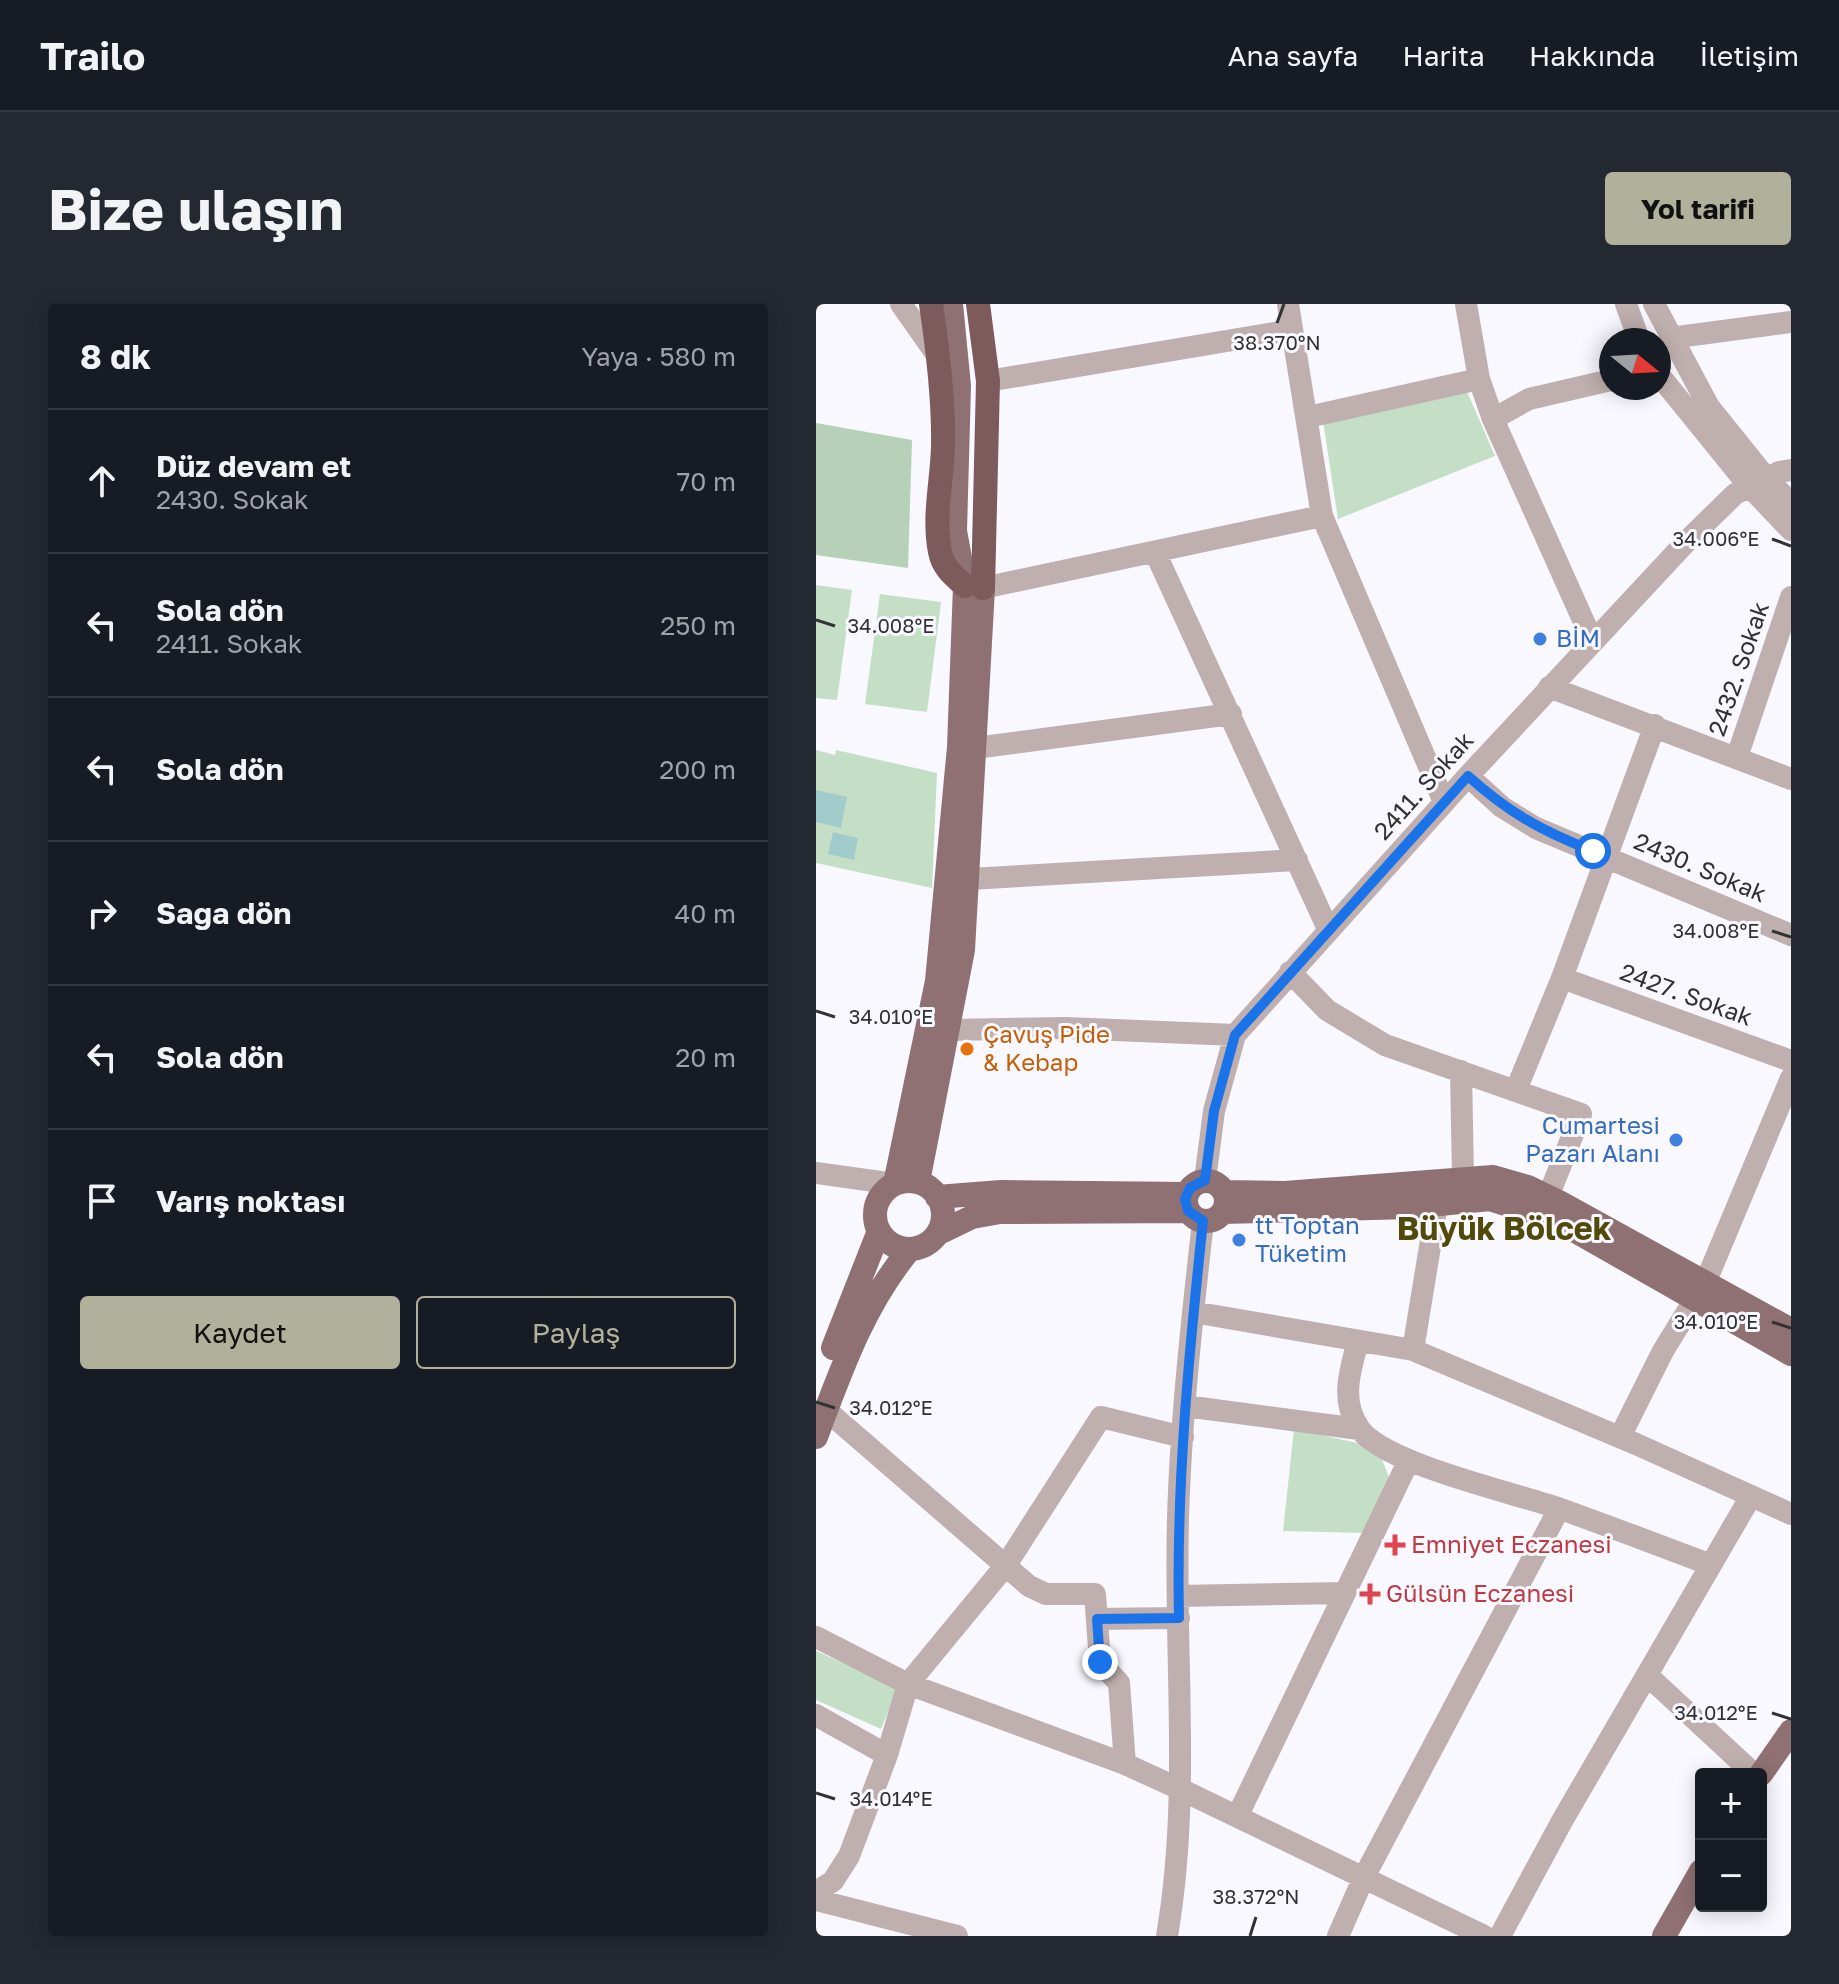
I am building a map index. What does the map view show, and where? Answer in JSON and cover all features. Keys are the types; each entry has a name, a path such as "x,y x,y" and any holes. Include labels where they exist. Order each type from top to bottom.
{"highway":[{"path":"931,304 939,358 943,445 937,523 940,555 948,571 974,587 988,381 978,304"}],"main road":[{"path":"906,1183 945,917 974,587 955,531 959,386 951,304"},
{"path":"816,1437 821,1401 879,1231 876,1208 880,1197 906,1183 948,1030 963,950 975,748 974,587 968,526 972,382 964,304"},
{"path":"821,1401 891,1272 910,1249 972,1217 1000,1212 1205,1202 1285,1193 1407,1186 1463,1177 1493,1177 1548,1197 1700,1290 1791,1354"},
{"path":"906,1183 937,1197 1001,1192 1205,1202 1437,1204 1490,1199 1558,1221 1791,1330"},
{"path":"937,1197 942,1212 937,1234"},
{"path":"879,1231 890,1244 910,1249"},
{"path":"1765,1768 1791,1731"},
{"path":"1664,1936 1695,1882"}],"street":[{"path":"901,304 939,358"},
{"path":"1288,304 1322,516 1444,802"},
{"path":"1466,304 1479,379 1493,419 1592,640"},
{"path":"1626,304 1635,328"},
{"path":"1654,304 1665,328"},
{"path":"1671,338 1791,322"},
{"path":"988,381 1292,330"},
{"path":"1671,340 1709,407 1791,530"},
{"path":"1308,417 1479,379"},
{"path":"1493,419 1529,399 1599,383"},
{"path":"1671,388 1758,482 1791,503"},
{"path":"1758,482 1791,470"},
{"name":"2411. Sokak","path":"1167,1936 1176,1882 1182,1790 1179,1607 1185,1406 1214,1111 1235,1035 1592,640 1735,494 1758,482"},
{"path":"974,587 1322,516"},
{"path":"1155,552 1328,929"},
{"name":"2432. Sokak","path":"1737,757 1791,597"},
{"path":"1549,687 1791,779"},
{"path":"975,748 1231,714"},
{"path":"1516,1090 1562,978 1655,725"},
{"name":"2430. Sokak","path":"1468,776 1502,807 1536,828 1791,935"},
{"path":"969,879 1297,860"},
{"path":"1290,972 1327,1010 1385,1045 1581,1114 1548,1197"},
{"name":"2427. Sokak","path":"1562,978 1791,1061"},
{"path":"948,1030 1066,1028 1235,1035"},
{"path":"1461,1071 1463,1177"},
{"path":"1620,1437 1700,1290 1791,1078"},
{"path":"816,1173 906,1183"},
{"path":"1413,1350 1437,1204"},
{"path":"1193,1312 1413,1350 1620,1437 1791,1514"},
{"path":"1358,1341 1349,1374 1347,1404 1359,1429 1374,1444 1409,1460 1559,1509 1711,1565"},
{"path":"821,1401 1029,1586 1046,1594 1095,1594 1100,1662 1119,1683 1125,1764"},
{"path":"1185,1406 1359,1429"},
{"path":"816,1892 833,1881 849,1856 887,1755 908,1684 1006,1565 1101,1417 1183,1437"},
{"path":"1238,1815 1409,1460"},
{"path":"1500,1936 1751,1496"},
{"path":"1338,1936 1364,1877 1559,1509"},
{"path":"1097,1619 1179,1607 1345,1593"},
{"path":"816,1637 908,1684 1125,1764 1238,1815 1484,1936"},
{"path":"1647,1675 1748,1768"},
{"path":"816,1715 887,1755"},
{"path":"816,1900 957,1936"}],"green space":[{"path":"1465,387 1495,456 1338,519 1323,421"},
{"path":"816,423 912,440 908,568 816,555"},
{"path":"816,585 852,590 837,700 816,698"},
{"path":"880,594 941,602 927,712 865,704"},
{"path":"816,750 835,755 836,750 937,773 932,888 816,863"},
{"path":"1294,1429 1362,1444 1380,1454 1390,1480 1366,1533 1283,1531"},
{"path":"816,1651 898,1688 881,1729 816,1700"}],"water":[{"path":"816,790 847,797 841,828 816,822"},
{"path":"833,832 858,838 854,860 828,854"}],"place":[{"name":"BİM","path":"1540,639"},
{"name":"Çavuş Pide & Kebap","path":"967,1049"},
{"name":"Cumartesi Pazarı Alanı","path":"1676,1140"},
{"name":"tt Toptan Tüketim","path":"1239,1240"},
{"name":"Emniyet Eczanesi","path":"1395,1545"},
{"name":"Gülsün Eczanesi","path":"1370,1594"}],"district":[{"name":"Büyük Bölcek","path":"1504,1229"}],"route":[{"path":"1100,1662 1097,1619 1179,1618 1178,1518 1187,1369 1203,1221 1188,1211 1185,1199 1195,1183 1205,1180 1214,1111 1235,1035 1468,776 1502,807 1536,828 1593,851"}]}
